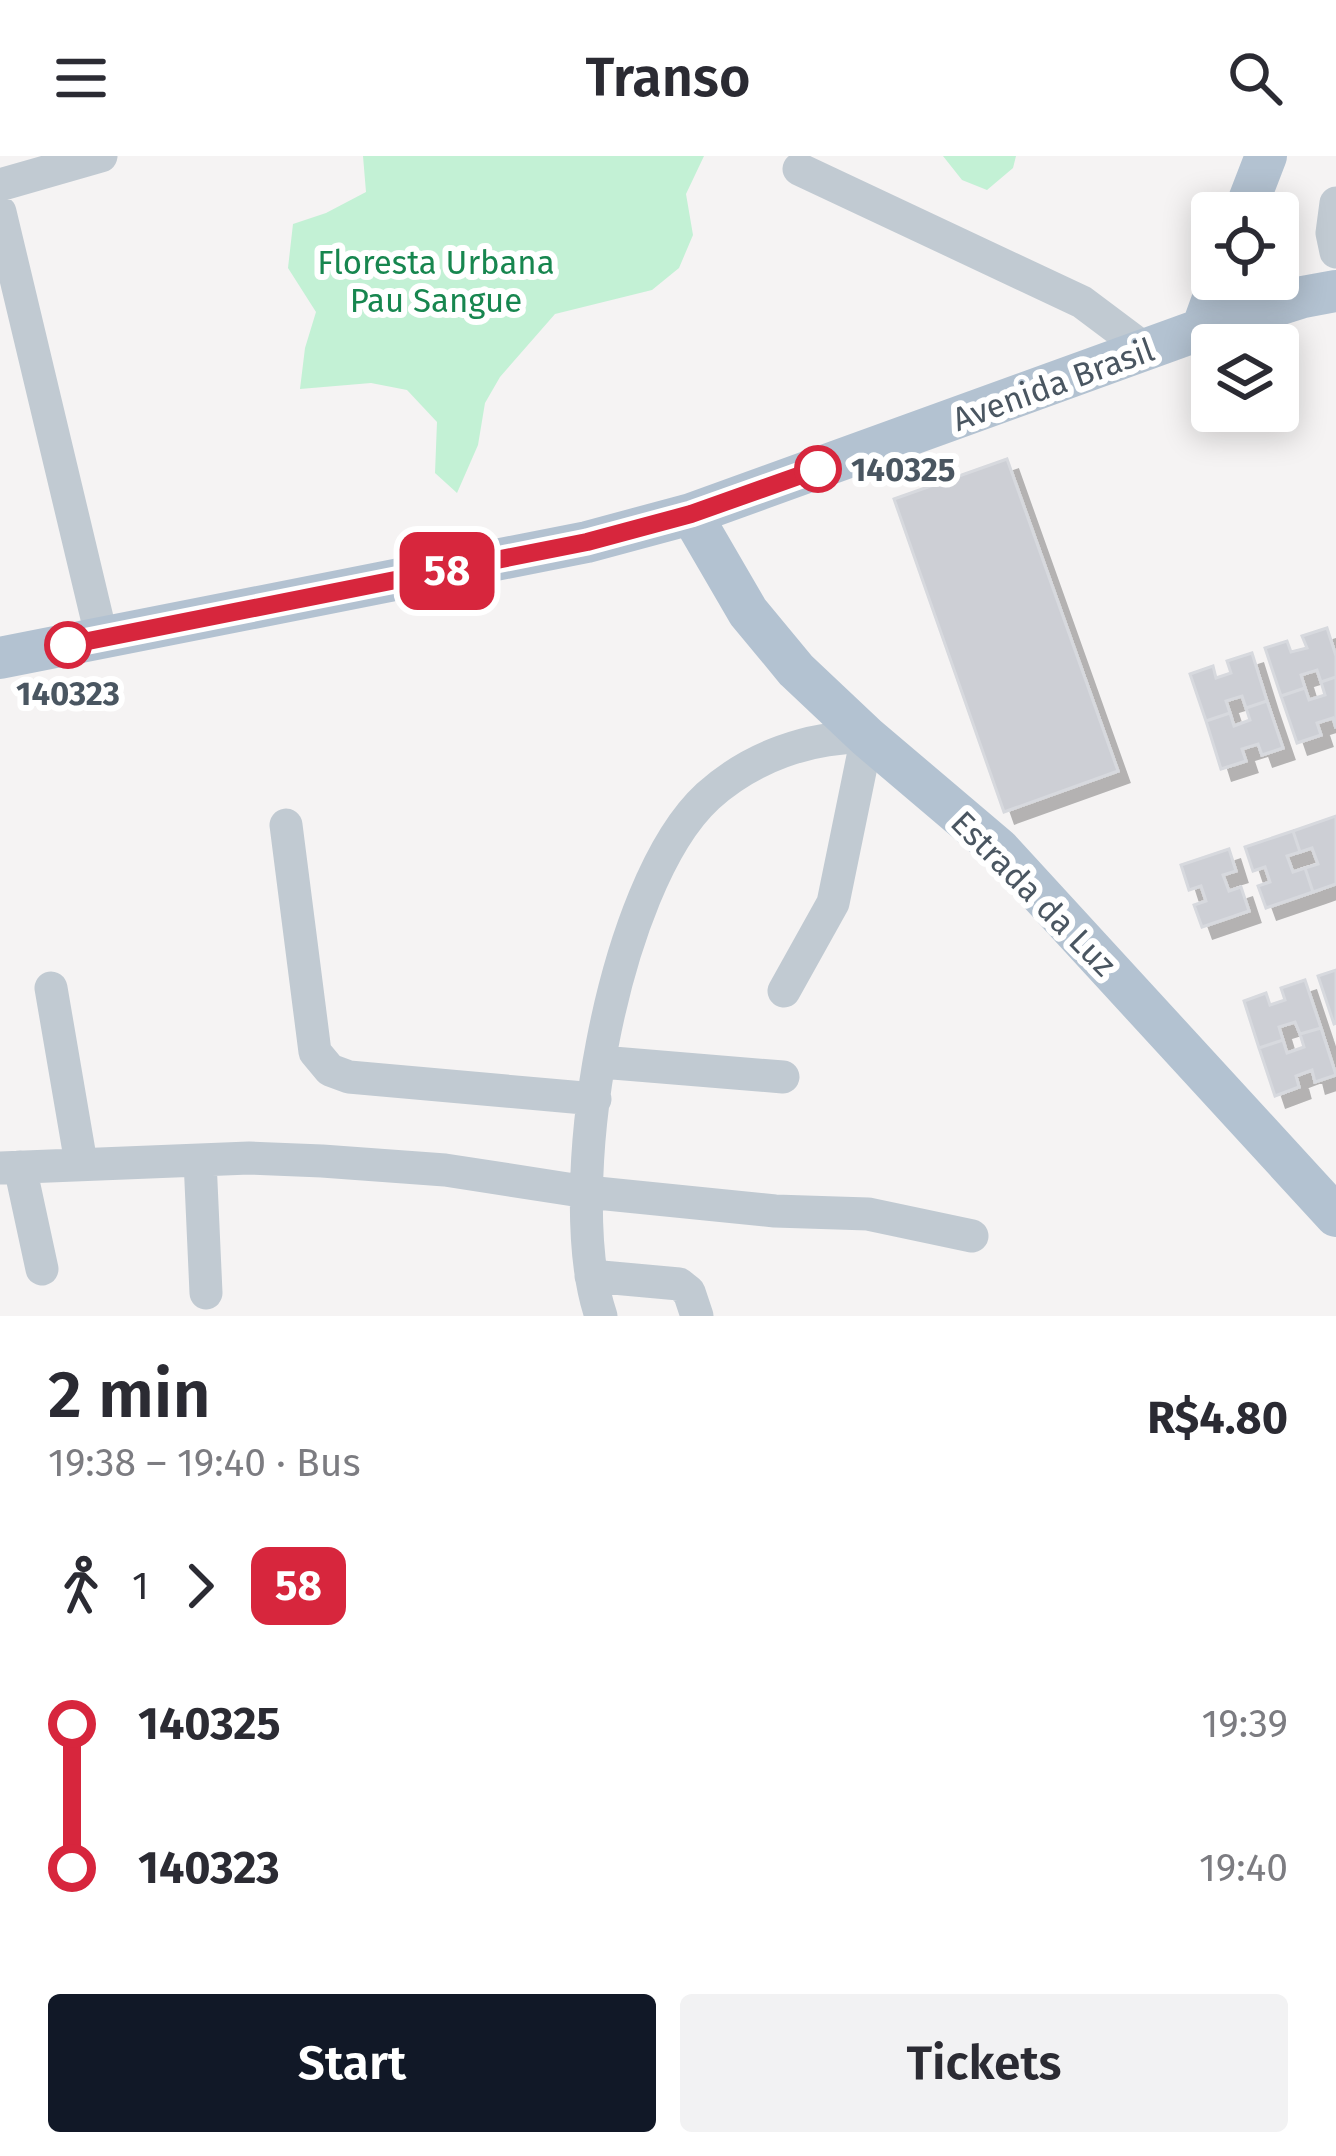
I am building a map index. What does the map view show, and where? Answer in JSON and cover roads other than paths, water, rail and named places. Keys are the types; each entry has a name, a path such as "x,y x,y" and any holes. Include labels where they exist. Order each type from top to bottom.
{"main road":[{"path":"1252,192 1267,156"},
{"name":"Avenida Brasil","path":"1215,324 1336,291"},
{"name":"Avenida Brasil","path":"0,658 587,542 691,514 1191,332"},
{"name":"Estrada da Luz","path":"691,514 748,613 796,670 999,849 1336,1216"}],"street":[{"path":"0,184 101,156"},
{"path":"799,169 1082,302 1146,350"},
{"path":"1336,203 1332,233 1336,252"},
{"path":"0,212 102,639"},
{"path":"601,1316 591,1276 587,1192 596,1100 623,954 651,883 685,822 727,783 790,748 832,736 867,737 833,903 784,991"},
{"path":"286,825 315,1052 322,1064 349,1077 596,1100"},
{"path":"51,988 81,1162"},
{"path":"602,1062 783,1077"},
{"path":"42,1269 10,1167 249,1158 445,1170 587,1192 775,1211 868,1214 973,1236"},
{"path":"200,1160 206,1293"},
{"path":"591,1276 680,1284 697,1316"}],"place":[{"name":"140325","path":"818,469"},
{"name":"140323","path":"68,645"}],"park label":[{"name":"Floresta Urbana Pau Sangue","path":"436,281"}]}
